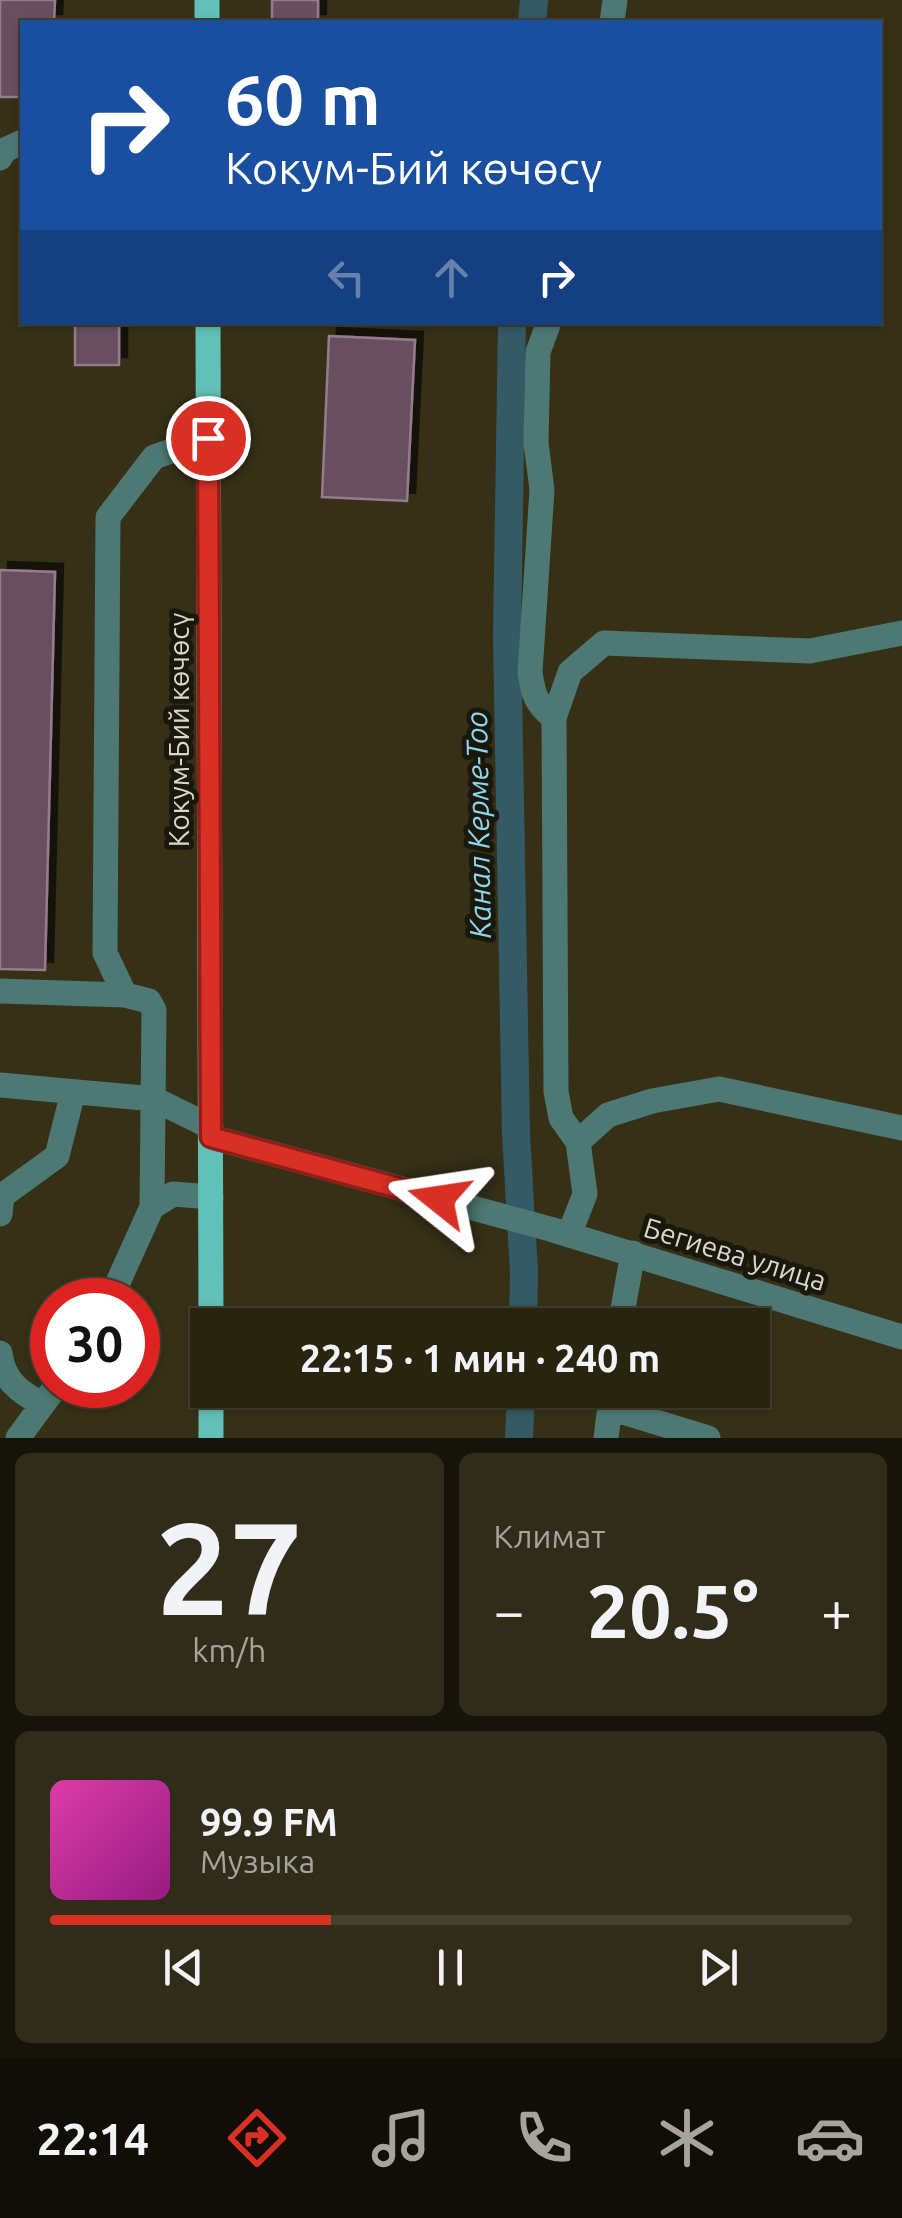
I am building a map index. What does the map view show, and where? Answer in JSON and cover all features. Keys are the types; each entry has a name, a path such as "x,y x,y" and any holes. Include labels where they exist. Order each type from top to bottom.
{"main road":[{"name":"Кокум-Бий көчөсү","path":"208,325 211,1308"},
{"path":"211,1408 211,1438"}],"street":[{"path":"0,158 5,150 20,143"},
{"path":"548,325 538,352 536,444 542,490 530,672 533,696 554,718"},
{"path":"125,995 104,953 108,517 154,457 208,438"},
{"path":"560,1232 586,1194 578,1142 561,1118 556,1092 554,718 570,672 604,643 810,651 902,632"},
{"path":"0,992 125,995 149,1001 154,1010 152,1207 120,1278"},
{"path":"0,1085 154,1099 211,1132"},
{"path":"578,1142 608,1114 718,1089 902,1128"},
{"path":"0,1214 2,1196 58,1156 73,1092"},
{"name":"Бегиева улица","path":"211,1132 633,1253 902,1337"},
{"path":"152,1207 174,1194 210,1197"},
{"path":"623,1308 633,1253"},
{"path":"0,1353 2,1368 14,1387 30,1391"},
{"path":"18,1438 40,1408"},
{"path":"606,1438 609,1408"},
{"path":"633,1408 708,1438"}],"building":[{"path":"0,0 55,0 54,20 20,20 20,97 0,97"},
{"path":"272,0 318,0 318,20 272,20"},
{"path":"75,325 119,325 119,365 75,365"},
{"path":"329,336 415,340 407,501 322,497"},
{"path":"0,570 55,572 45,970 0,969"}],"waterway":[{"name":"Канал Керме-Тоо","path":"532,20 534,0"},
{"name":"Канал Керме-Тоо","path":"512,325 507,635 516,1134 523,1308"},
{"name":"Канал Керме-Тоо","path":"519,1438 520,1408"}],"route":[{"path":"208,438 211,1137 439,1199"}]}
